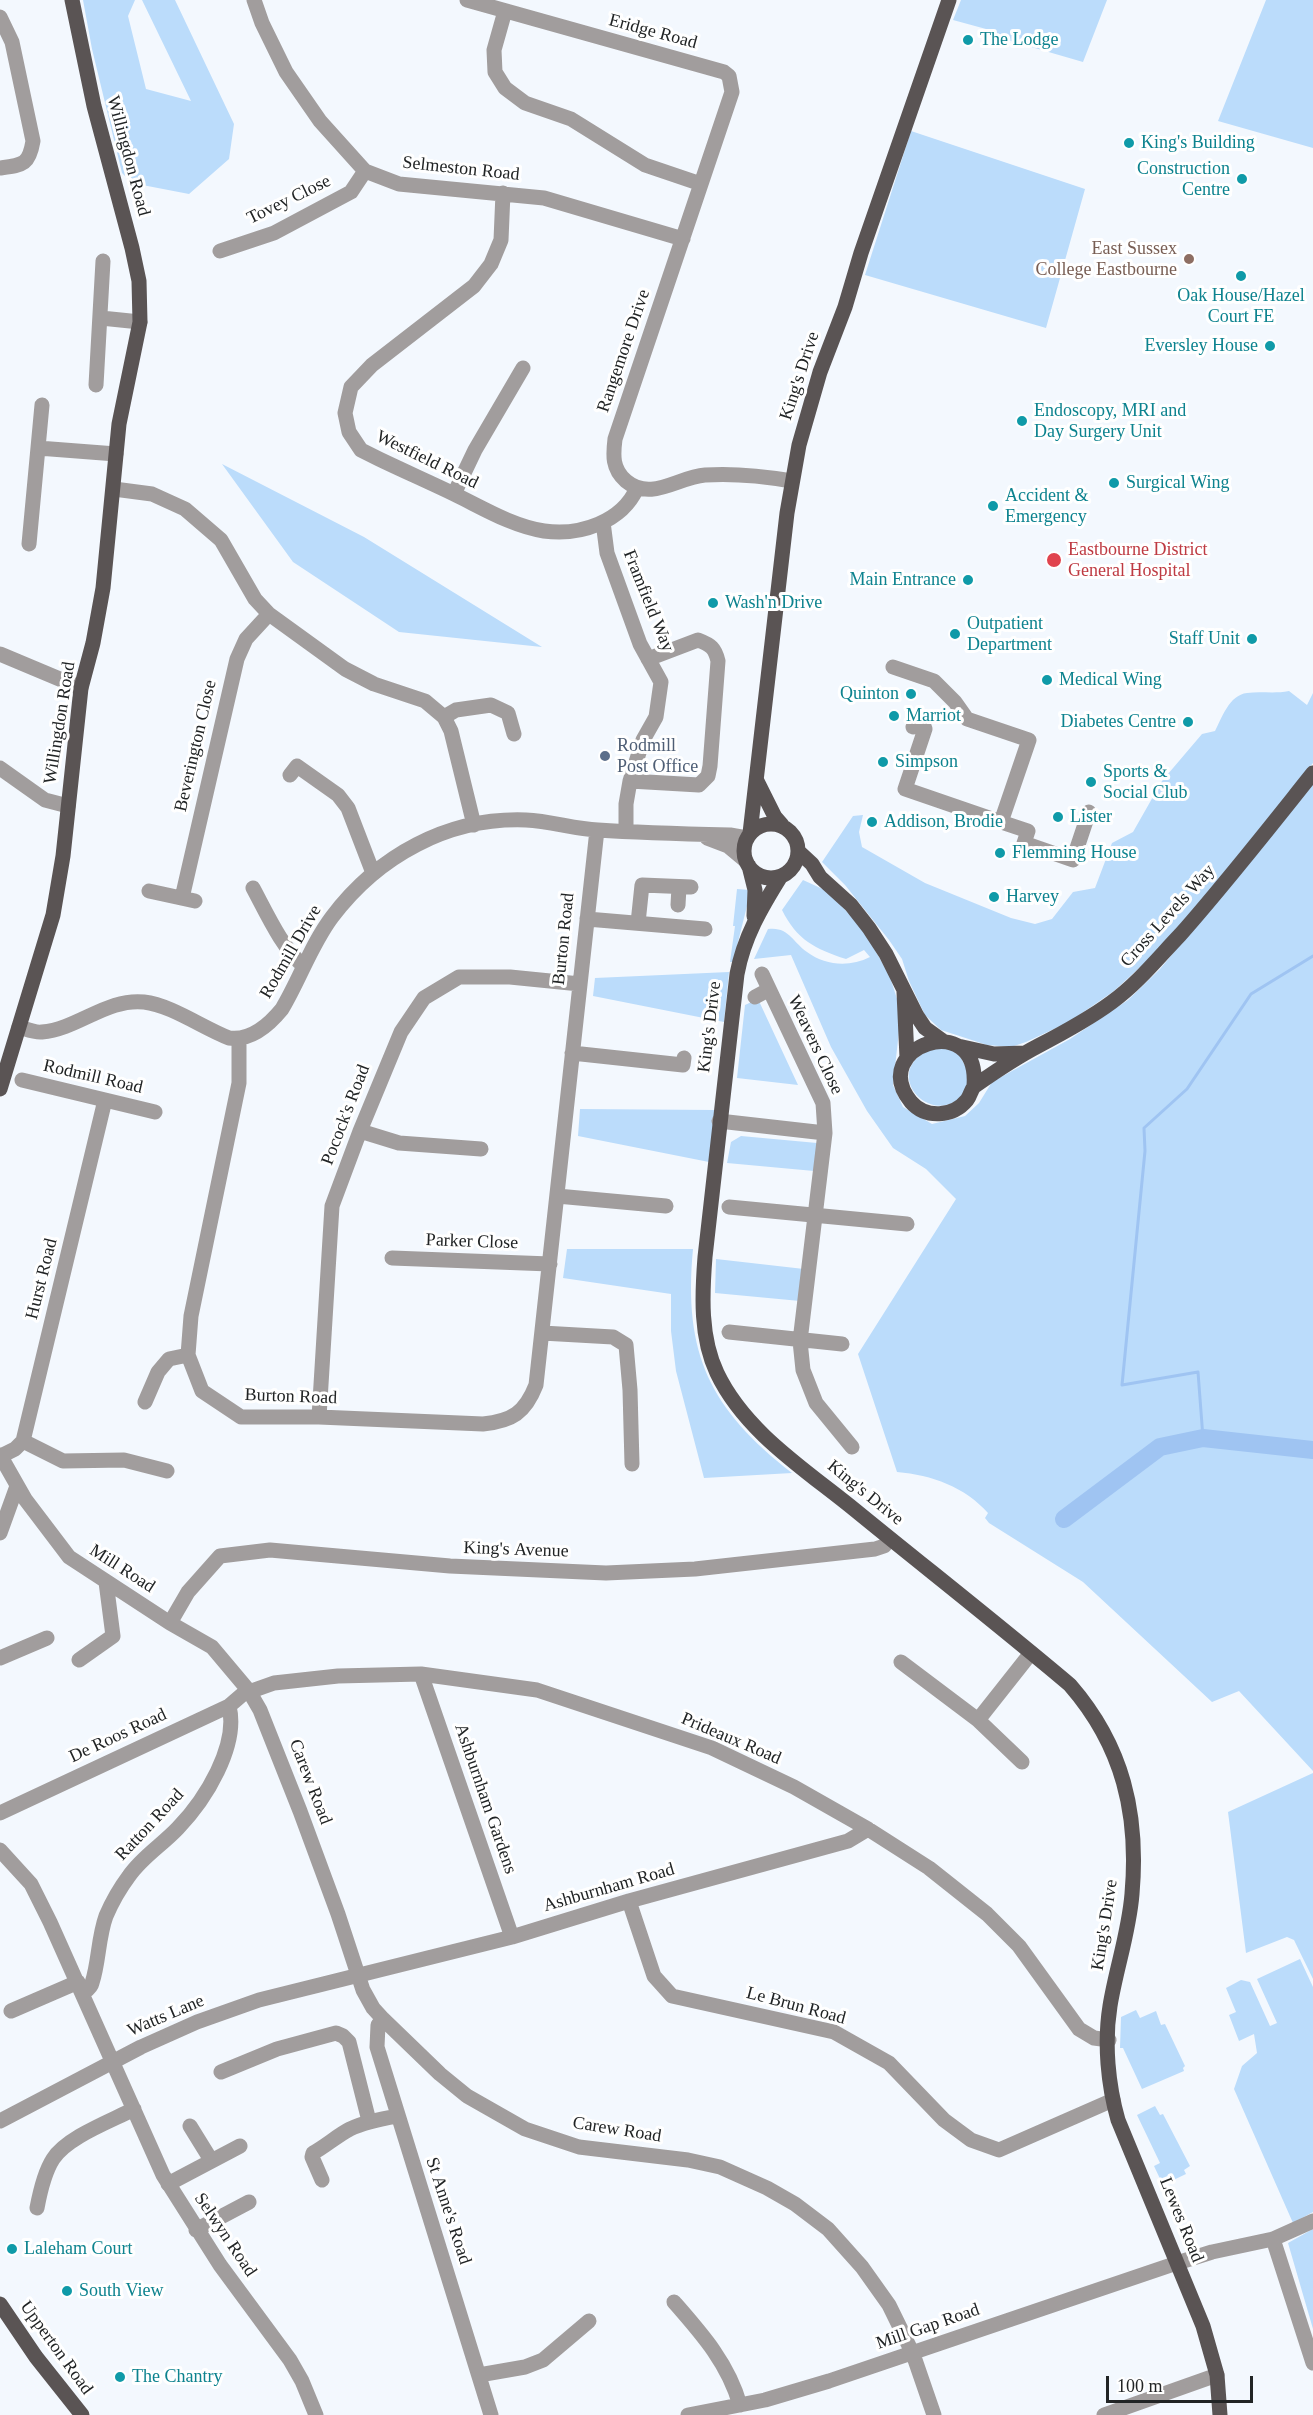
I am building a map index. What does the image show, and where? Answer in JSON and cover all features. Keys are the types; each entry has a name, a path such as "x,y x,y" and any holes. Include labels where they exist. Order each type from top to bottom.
{"main road":[{"name":"Willingdon Road","path":"0,1089 53,915 63,856 81,688 93,643 101,599 119,424 140,322 138,281 132,248 94,106 72,0"},
{"name":"King's Drive","path":"748,836 757,781 792,481 810,405 950,0"},
{"name":"Cross Levels Way","path":"974,1086 1025,1053 1076,1026 1112,1002 1143,975 1207,904 1313,773"},
{"path":"757,781 772,811 793,835 798,851 796,860 783,875"},
{"path":"782,825 772,823 762,825 748,836 744,852 747,863 760,875 767,877 783,875 820,878"},
{"name":"Cross Levels Way","path":"798,851 812,864 820,878 851,905 869,928 886,954 904,988 917,1016 926,1028 965,1053 972,1063 975,1074 974,1086 969,1098 954,1110 936,1114 924,1111 913,1104 906,1094 902,1082 902,1070 907,1058 904,988"},
{"name":"King's Drive","path":"747,863 755,890 754,919"},
{"name":"King's Drive","path":"783,875 754,919 736,974 702,1292 706,1339 717,1371 733,1401 772,1442 1070,1685 1089,1707 1118,1760 1132,1820 1132,1894 1110,2008 1109,2040"},
{"path":"907,1058 923,1044 949,1043"},
{"name":"Cross Levels Way","path":"949,1043 994,1054 1025,1053"},
{"name":"Lewes Road","path":"1109,2040 1108,2063 1118,2120 1203,2326 1217,2376 1220,2415"},
{"name":"Upperton Road","path":"0,2304 36,2357 82,2415"}],"street":[{"name":"Selmeston Road","path":"254,0 262,23 286,72 320,121 365,171 399,184 544,198 683,239"},
{"name":"Eridge Road","path":"467,0 724,72"},
{"path":"505,11 494,50 495,72 505,88 525,103 571,119 645,165 701,184"},
{"path":"0,17 12,42 33,141 31,156 21,165 0,168"},
{"name":"Rangemore Drive","path":"638,488 629,484 617,471 613,457 615,439 732,92 729,76 724,72"},
{"name":"Tovey Close","path":"220,251 274,233 351,192 365,171"},
{"name":"Westfield Road","path":"503,193 501,240 491,264 474,286 372,365 351,387 345,412 349,432 361,450 509,521 544,531 580,529 603,522 622,511 632,500 638,488"},
{"path":"96,385 103,261"},
{"path":"101,318 140,322"},
{"path":"454,494 475,450 523,368"},
{"path":"29,544 42,405"},
{"path":"38,448 116,454"},
{"path":"638,488 655,489 699,476 725,473 752,474 792,481"},
{"path":"114,489 159,496 185,509 222,540 255,599 269,614 345,669 381,687 425,701 444,717 451,731 474,825"},
{"name":"Framfield Way","path":"603,522 607,553 640,644 661,682 660,703 656,717 640,748 630,781 626,804 626,831"},
{"name":"Beverington Close","path":"149,891 188,899 234,670 246,639 269,614"},
{"path":"630,781 699,785 708,776 710,766 718,661 716,651 712,646 698,640 648,658"},
{"path":"0,654 81,688"},
{"path":"893,667 934,681 967,718 1029,740 1001,822"},
{"path":"444,717 456,710 491,705 508,713 514,734"},
{"path":"913,727 922,721 925,729 905,789 1028,831 1024,843 1073,860 1089,812"},
{"path":"290,775 297,766 339,795 348,808 373,873"},
{"path":"0,768 45,800 68,806"},
{"name":"Rodmill Drive","path":"239,1039 252,1035 274,1018 294,988 330,919 355,889 399,853 428,838 502,820 529,820 597,830 748,836"},
{"name":"Burton Road","path":"239,1039 239,1083 191,1316 188,1355 202,1391 241,1417 319,1417 483,1424 510,1418 521,1411 533,1393 542,1333 597,830"},
{"name":"Rodmill Drive","path":"696,834 728,846 747,863"},
{"path":"638,923 639,884 685,887 678,905"},
{"path":"253,888 291,952 304,966"},
{"path":"587,919 705,929"},
{"name":"Weavers Close","path":"762,975 761,993 823,1103 825,1133 800,1341 803,1370 816,1403 852,1447"},
{"name":"Pocock's Road","path":"319,1417 332,1206 401,1032 424,998 459,976 510,977 580,984"},
{"path":"20,1027 42,1032 67,1025 115,1005 144,1002 158,1005 217,1033 239,1039"},
{"path":"572,1053 683,1065 684,1058"},
{"name":"Rodmill Road","path":"22,1080 155,1112"},
{"name":"Hurst Road","path":"23,1441 105,1101"},
{"path":"719,1121 825,1133"},
{"path":"360,1131 399,1143 481,1149"},
{"path":"556,1196 666,1206"},
{"path":"729,1207 907,1224"},
{"name":"Parker Close","path":"392,1258 550,1264"},
{"path":"729,1332 842,1344"},
{"path":"542,1333 613,1337 626,1345 632,1464"},
{"path":"145,1402 158,1372 169,1359 188,1355"},
{"path":"0,1455 15,1449 23,1441 58,1459 124,1460 167,1472"},
{"name":"Mill Road","path":"0,1455 17,1486 69,1557 170,1623 212,1647 249,1691"},
{"path":"0,1533 17,1486"},
{"name":"King's Avenue","path":"170,1623 188,1592 220,1556 270,1550 450,1566 606,1573 694,1569 875,1549 884,1546 890,1539"},
{"path":"79,1660 113,1636 106,1582"},
{"path":"0,1658 47,1638"},
{"path":"978,1720 1031,1653"},
{"path":"901,1662 978,1720 1022,1762"},
{"name":"Prideaux Road","path":"249,1691 274,1683 338,1676 421,1674 537,1690 712,1748 794,1787 929,1868 987,1914 1019,1946 1079,2030 1094,2038 1109,2040"},
{"name":"Ashburnham Gardens","path":"421,1674 512,1937"},
{"name":"De Roos Road","path":"0,1813 230,1706 249,1691"},
{"name":"Carew Road","path":"249,1691 260,1710 300,1811 367,1998 382,2019 458,2089 496,2115 525,2129 579,2147 688,2160 720,2167 767,2188 795,2204 828,2229 862,2267 889,2306 913,2354 934,2415"},
{"name":"Ratton Road","path":"80,1988 92,1984 100,1937 107,1916 130,1874 146,1856 176,1830 194,1810 208,1789 228,1741 233,1720 230,1706"},
{"name":"Ashburnham Road","path":"359,1976 512,1937 629,1901 848,1841 867,1829"},
{"path":"0,1850 31,1884 114,2065"},
{"name":"Le Brun Road","path":"629,1901 654,1976 672,1996 834,2032 889,2063 944,2120 971,2140 999,2150 1113,2100"},
{"name":"Watts Lane","path":"0,2121 197,2022 259,2000 359,1976"},
{"path":"11,2011 80,1988"},
{"name":"St Anne's Road","path":"382,2019 378,2025 376,2047 491,2415"},
{"path":"221,2072 277,2049 336,2033 349,2042 369,2121"},
{"name":"Selwyn Road","path":"114,2065 168,2184 196,2230 290,2360 311,2399 316,2415"},
{"path":"37,2208 43,2181 54,2157 74,2140 134,2109"},
{"path":"322,2180 312,2157 313,2153 348,2130 369,2121 397,2116"},
{"path":"190,2126 211,2160"},
{"path":"168,2184 240,2146"},
{"path":"196,2230 249,2202"},
{"name":"Mill Gap Road","path":"688,2415 765,2400 829,2381 1177,2263 1212,2252 1273,2239 1313,2221"},
{"path":"1273,2239 1313,2363"},
{"path":"674,2302 720,2357 735,2385 740,2405"},
{"path":"479,2375 525,2367 543,2360 589,2321"},
{"path":"1104,2415 1217,2376"}],"shaded area":[{"path":"83,0 135,0 128,16 146,89 191,101 142,0 175,0 234,124 229,159 189,194 132,183 122,173 92,49"},
{"path":"961,0 1107,0 1083,62 990,35 986,29 953,20"},
{"path":"1266,0 1313,0 1313,148 1218,121"},
{"path":"911,131 1085,189 1046,328 865,275"},
{"path":"222,464 364,537 542,647 399,632 293,562"},
{"path":"1289,691 1307,705 1313,693 1313,763 1194,910 1149,959 1114,991 1069,1022 1026,1042 1011,1047 987,1045 941,1030 925,1015 909,981 902,959 889,940 845,885 822,862 853,816 863,815 859,832 862,847 925,883 1011,918 1035,924 1052,919 1073,892 1095,888 1112,843 1133,832 1162,781 1202,734 1215,731 1235,698 1247,693"},
{"path":"1313,784 1313,1771 1239,1691 1212,1702 1083,1582 989,1523 985,1518 988,1513 969,1496 935,1479 897,1472 858,1354 956,1199 926,1169 893,1148 867,1111 831,1047 791,955 754,959 768,929 785,932 807,952 822,960 846,964 870,957 864,950 846,959 816,947 794,929 782,910 803,880 827,891 859,924 890,977 898,1002 899,1031 893,1085 903,1107 932,1124 965,1116 979,1103 992,1082 1070,1039 1128,1000 1160,969"},
{"path":"737,889 750,890 733,962 730,962 735,926 733,926"},
{"path":"729,972 724,1022 593,996 595,978"},
{"path":"758,999 798,1085 737,1078 745,1005"},
{"path":"934,1047 957,1051 971,1076 962,1098 944,1105 934,1105 917,1095 911,1087 909,1078 910,1069 915,1060"},
{"path":"580,1109 715,1110 709,1162 578,1136"},
{"path":"741,1136 817,1143 814,1171 727,1163 731,1142"},
{"path":"567,1249 693,1249 691,1286 693,1319 698,1349 708,1376 722,1402 741,1426 792,1473 704,1478 676,1371 671,1331 671,1294 563,1278"},
{"path":"716,1259 804,1269 800,1301 715,1293"},
{"path":"1313,1773 1313,1979 1294,1940 1287,1937 1246,1953 1228,1812"},
{"path":"1300,1959 1313,1987 1313,2212 1293,2223 1234,2089 1242,2066 1257,2053 1254,2034 1239,2041 1229,2015 1236,2012 1226,1988 1241,1980 1250,1982 1270,2026 1277,2023 1257,1979"},
{"path":"1136,2010 1140,2018 1156,2011 1161,2025 1165,2024 1185,2066 1184,2071 1142,2089 1123,2048 1120,2048 1121,2017"},
{"path":"1155,2106 1160,2115 1163,2114 1190,2166 1184,2170 1186,2174 1163,2185 1154,2166 1160,2163 1137,2115"},
{"path":"1313,2229 1313,2329 1288,2243"}],"waterway":[{"path":"1203,1438 1198,1372 1122,1385 1145,1151 1144,1128 1187,1089 1251,994 1313,956"},
{"path":"1064,1519 1160,1447 1203,1438 1313,1450"}],"place":[{"name":"The Lodge","path":"968,40"},
{"name":"King's Building","path":"1129,143"},
{"name":"Construction Centre","path":"1242,179"},
{"name":"East Sussex College Eastbourne","path":"1189,259"},
{"name":"Oak House/Hazel Court FE","path":"1241,276"},
{"name":"Eversley House","path":"1270,346"},
{"name":"Endoscopy, MRI and Day Surgery Unit","path":"1022,421"},
{"name":"Surgical Wing","path":"1114,483"},
{"name":"Accident & Emergency","path":"993,506"},
{"name":"Eastbourne District General Hospital","path":"1054,560"},
{"name":"Main Entrance","path":"968,580"},
{"name":"Wash'n Drive","path":"713,603"},
{"name":"Outpatient Department","path":"955,634"},
{"name":"Staff Unit","path":"1252,639"},
{"name":"Medical Wing","path":"1047,680"},
{"name":"Quinton","path":"911,694"},
{"name":"Marriot","path":"894,716"},
{"name":"Diabetes Centre","path":"1188,722"},
{"name":"Rodmill Post Office","path":"605,756"},
{"name":"Simpson","path":"883,762"},
{"name":"Sports & Social Club","path":"1091,782"},
{"name":"Lister","path":"1058,817"},
{"name":"Addison, Brodie","path":"872,822"},
{"name":"Flemming House","path":"1000,853"},
{"name":"Harvey","path":"994,897"},
{"name":"Laleham Court","path":"12,2249"},
{"name":"South View","path":"67,2291"},
{"name":"The Chantry","path":"120,2377"}]}
